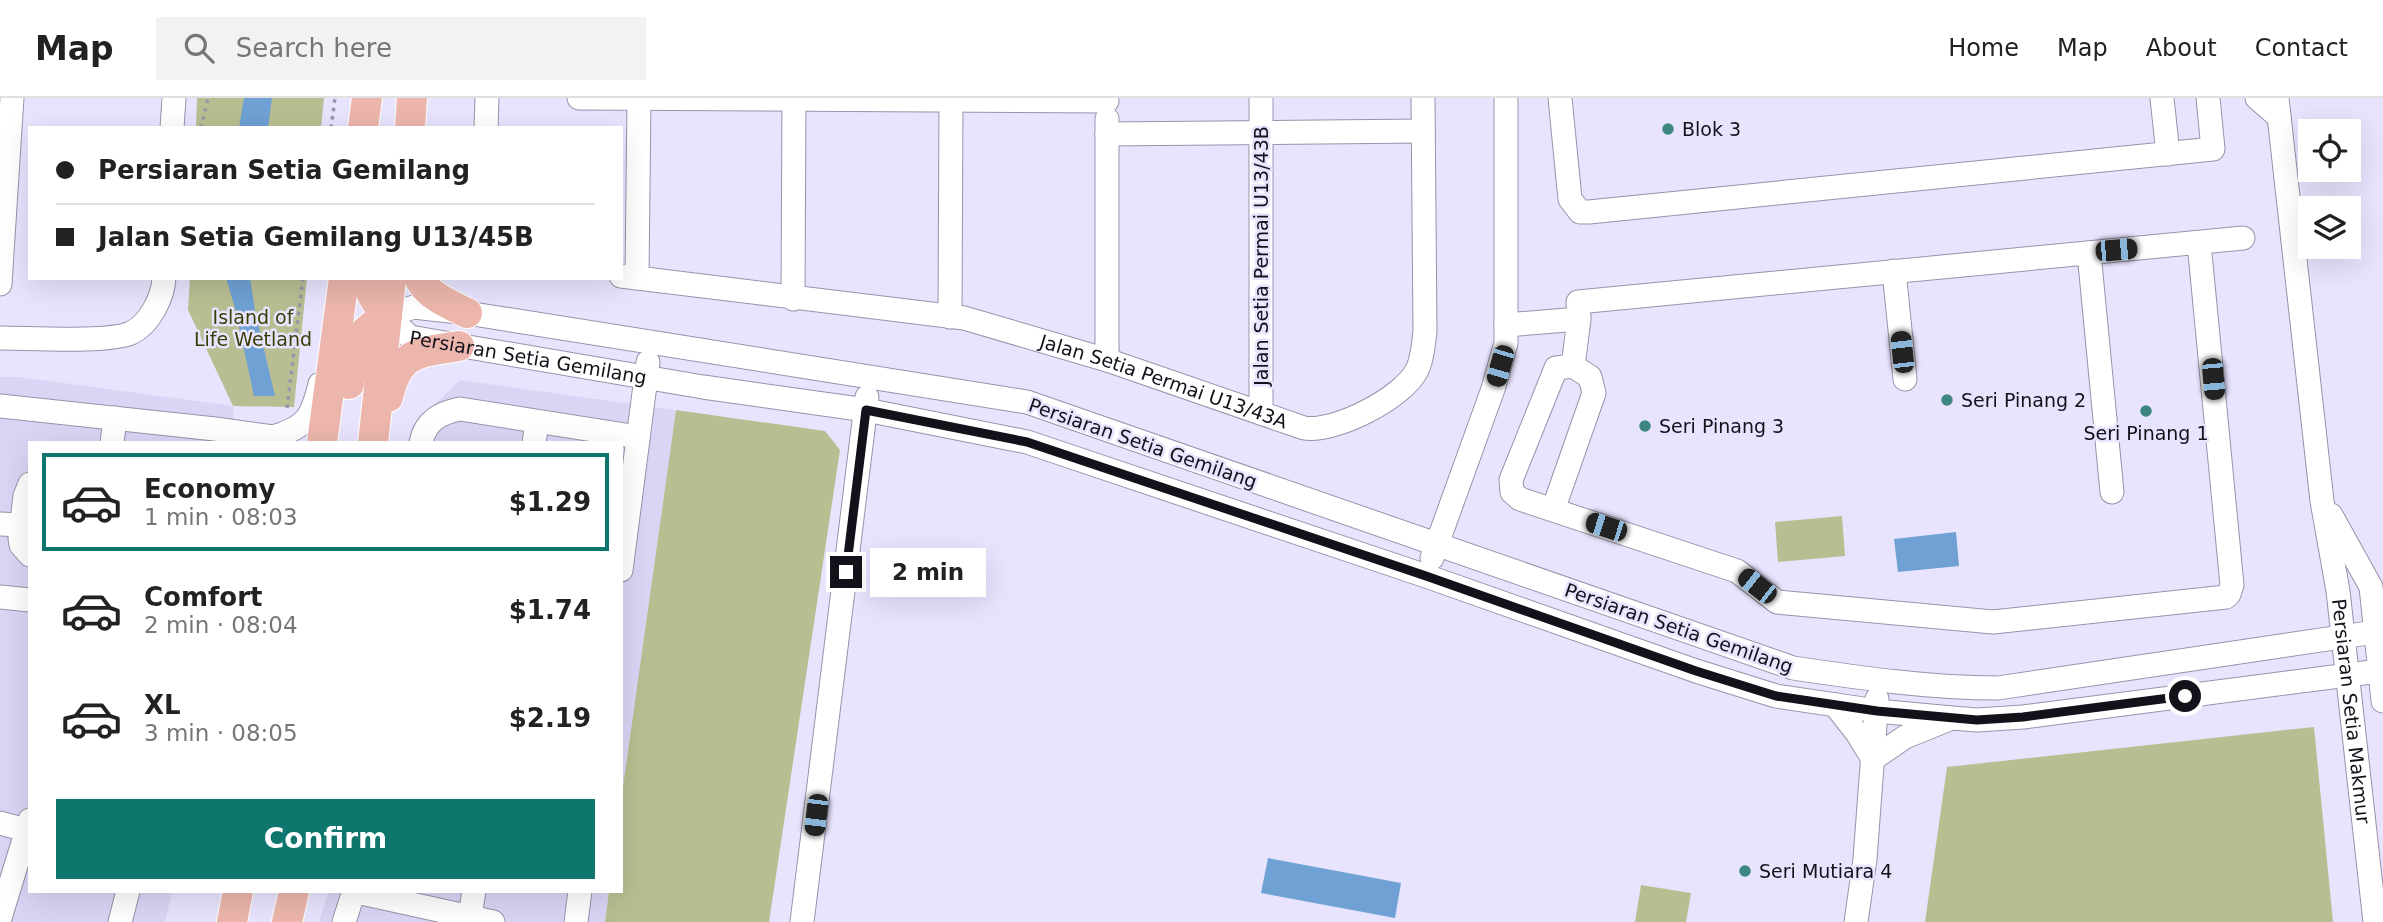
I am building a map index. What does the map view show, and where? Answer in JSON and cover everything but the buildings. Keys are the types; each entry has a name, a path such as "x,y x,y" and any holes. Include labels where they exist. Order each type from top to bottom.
{"main road":[{"path":"410,126 412,98"},
{"path":"367,280 375,303 387,316"},
{"path":"375,441 391,280"},
{"path":"420,280 423,286 439,299 467,313"},
{"path":"322,441 343,289"},
{"path":"339,441 355,346 367,327 387,316"},
{"path":"376,441 392,382 400,364 413,356 459,346"},
{"path":"232,922 238,893"},
{"path":"287,922 294,893"}],"street":[{"path":"0,284 12,98"},
{"path":"172,126 174,98"},
{"path":"486,98 486,126"},
{"path":"579,98 1107,99 1107,360"},
{"path":"629,277 639,98"},
{"name":"Jalan Setia Permai U13/43B","path":"1261,98 1261,413"},
{"name":"Jalan Setia Permai U13/43A","path":"629,277 977,322 1107,360 1304,428 1327,428 1399,391 1416,372 1422,358 1425,332 1423,98"},
{"path":"1426,576 1493,388 1506,343 1506,98"},
{"path":"1560,98 1570,199 1580,212 2213,149 2208,98"},
{"path":"2162,98 2168,154"},
{"path":"2257,98 2278,108"},
{"path":"793,299 794,99"},
{"path":"950,317 951,99"},
{"name":"Persiaran Setia Makmur","path":"2278,108 2322,500 2343,636 2375,922"},
{"path":"1107,134 1423,131"},
{"path":"1506,325 1578,310 1894,271 2243,238"},
{"path":"1553,510 1594,393 1590,377 1573,366 1556,368 1511,480 1512,492 1520,499 1553,510 1737,571 1777,602 1993,622 2226,597 2230,594 2232,585 2199,243"},
{"path":"2088,253 2112,492"},
{"path":"1894,271 1905,379"},
{"path":"0,338 114,337 133,332 149,318 163,284"},
{"path":"0,406 281,438 307,420 315,405 343,289"},
{"name":"Persiaran Setia Gemilang","path":"387,316 414,307 467,313 1027,402 1793,668 1878,680 1965,688 1998,688 2375,632"},
{"path":"1573,366 1578,310"},
{"name":"Persiaran Setia Gemilang","path":"387,316 411,337 646,377 866,410 1027,442 1776,696 1877,711 1977,720 2023,717 2379,671"},
{"path":"623,554 651,344"},
{"path":"802,922 868,377"},
{"path":"426,433 443,412 460,410 535,432 638,437"},
{"path":"112,441 115,418"},
{"path":"28,489 10,524 28,553"},
{"name":"Persiaran Setia Makmur","path":"2322,500 2371,587 2383,701"},
{"path":"0,597 28,600"},
{"path":"1856,922 1864,859 1878,680"},
{"path":"1835,705 1857,733 1872,759"},
{"path":"1872,759 1905,737 1952,718"},
{"path":"0,823 28,827"},
{"path":"0,918 28,830"},
{"path":"120,922 127,893"},
{"path":"344,922 352,893"},
{"path":"362,893 477,920 474,893"},
{"path":"576,922 580,893"}],"path":[{"path":"201,126 208,98"},
{"path":"331,126 335,98"},
{"path":"281,438 303,280"}],"shaded area":[{"path":"0,377 19,377 233,406 235,441 28,441 28,893 172,893 165,922 0,922"},
{"path":"460,380 676,410 623,787 623,441 408,441 411,427"},
{"path":"328,893 609,893 605,922 319,922"}],"green space":[{"path":"197,98 324,98 321,126 196,126"},
{"name":"Island of Life Wetland","path":"190,280 307,280 294,407 233,406 188,310"},
{"path":"676,410 825,431 840,450 769,922 605,922 609,893 623,893 623,787"},
{"path":"1842,516 1845,556 1778,562 1775,522"},
{"path":"2314,727 2333,922 1925,922 1947,767"},
{"path":"1641,885 1691,893 1686,922 1635,922"}],"water":[{"path":"244,98 272,98 268,126 239,126"},
{"path":"227,280 250,280 275,396 254,396"},
{"path":"1956,532 1959,566 1898,572 1894,539"},
{"path":"1268,858 1401,883 1395,918 1261,893"}],"place":[{"name":"Blok 3","path":"1668,129"},
{"name":"Seri Pinang 2","path":"1947,400"},
{"name":"Seri Pinang 1","path":"2146,411"},
{"name":"Seri Pinang 3","path":"1645,426"},
{"name":"Seri Mutiara 4","path":"1745,871"}],"route":[{"path":"846,572 866,410 1027,442 1776,696 1877,711 1977,720 2023,717 2185,696"}]}
